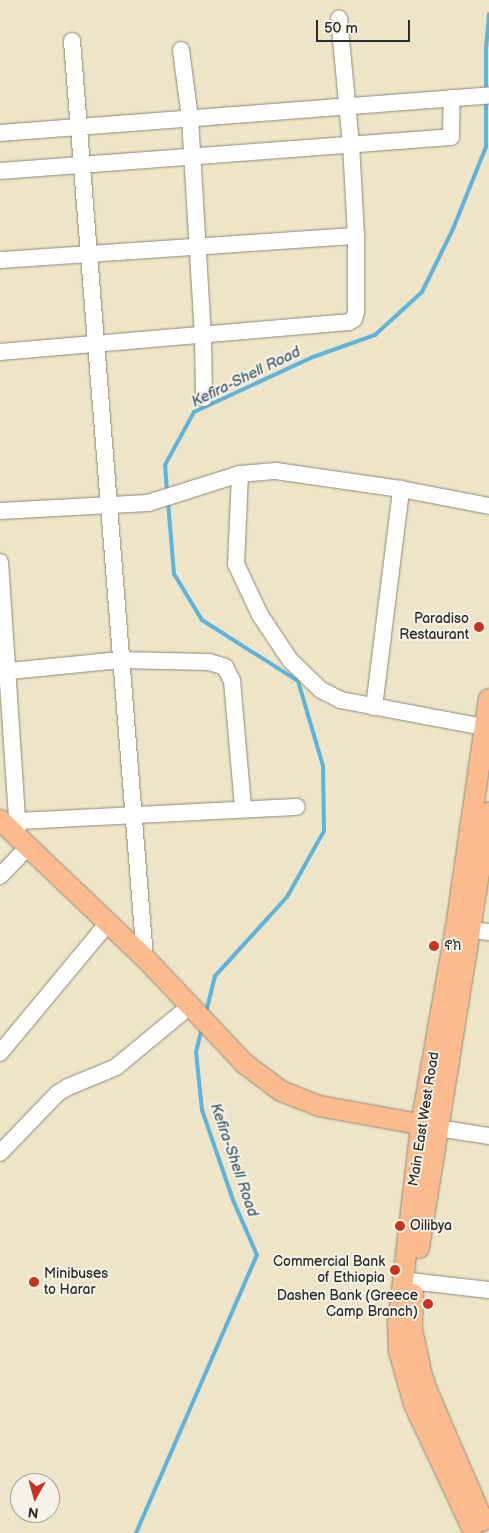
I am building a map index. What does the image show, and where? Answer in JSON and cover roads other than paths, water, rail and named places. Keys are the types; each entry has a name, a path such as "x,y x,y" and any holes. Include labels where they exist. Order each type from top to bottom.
{"main road":[{"name":"Main East West Road","path":"472,929 489,700"},
{"name":"Main East West Road","path":"478,1526 451,1465 421,1372 412,1329 408,1280 430,1126 472,929 489,813"},
{"path":"16,831 145,958 245,1064 281,1091 319,1106 430,1126"}],"street":[{"path":"0,352 349,322 354,319 356,312 356,236 348,106 339,20"},
{"path":"72,41 145,958"},
{"path":"181,50 190,118 196,246 203,335 204,398"},
{"path":"0,133 489,95"},
{"path":"0,171 451,137 452,98"},
{"path":"0,260 356,236"},
{"path":"0,511 148,503 170,494 240,474 276,471 401,489 489,506"},
{"path":"240,474 236,564 260,615 290,660 321,690 341,700 487,728"},
{"path":"374,707 401,489"},
{"path":"0,562 4,671 16,831 0,876"},
{"path":"4,671 120,660 209,662 225,667 232,681 243,808"},
{"path":"16,831 133,817 243,808 297,807"},
{"path":"0,1053 108,923"},
{"path":"0,1153 58,1093 116,1066 199,1016"},
{"path":"430,1126 489,1136"},
{"path":"408,1280 489,1290"}],"waterway":[{"name":"Kefira-Shell Road","path":"486,92 486,49 489,14"},
{"name":"Kefira-Shell Road","path":"167,492 165,465 194,412 313,357 375,335 422,292 453,229 486,147 486,99"},
{"name":"Kefira-Shell Road","path":"168,502 174,574 202,620 298,681 323,766 324,831 287,897 215,976 206,1012"},
{"name":"Kefira-Shell Road","path":"136,1533 257,1255 233,1200 202,1110 196,1052 202,1028"}],"place":[{"name":"Paradiso Restaurant","path":"479,627"},
{"name":"ኖክ","path":"434,946"},
{"name":"Oilibya","path":"400,1226"},
{"name":"Commercial Bank of Ethiopia","path":"395,1270"},
{"name":"Minibuses to Harar","path":"34,1282"},
{"name":"Dashen Bank (Greece Camp Branch)","path":"428,1304"}]}
